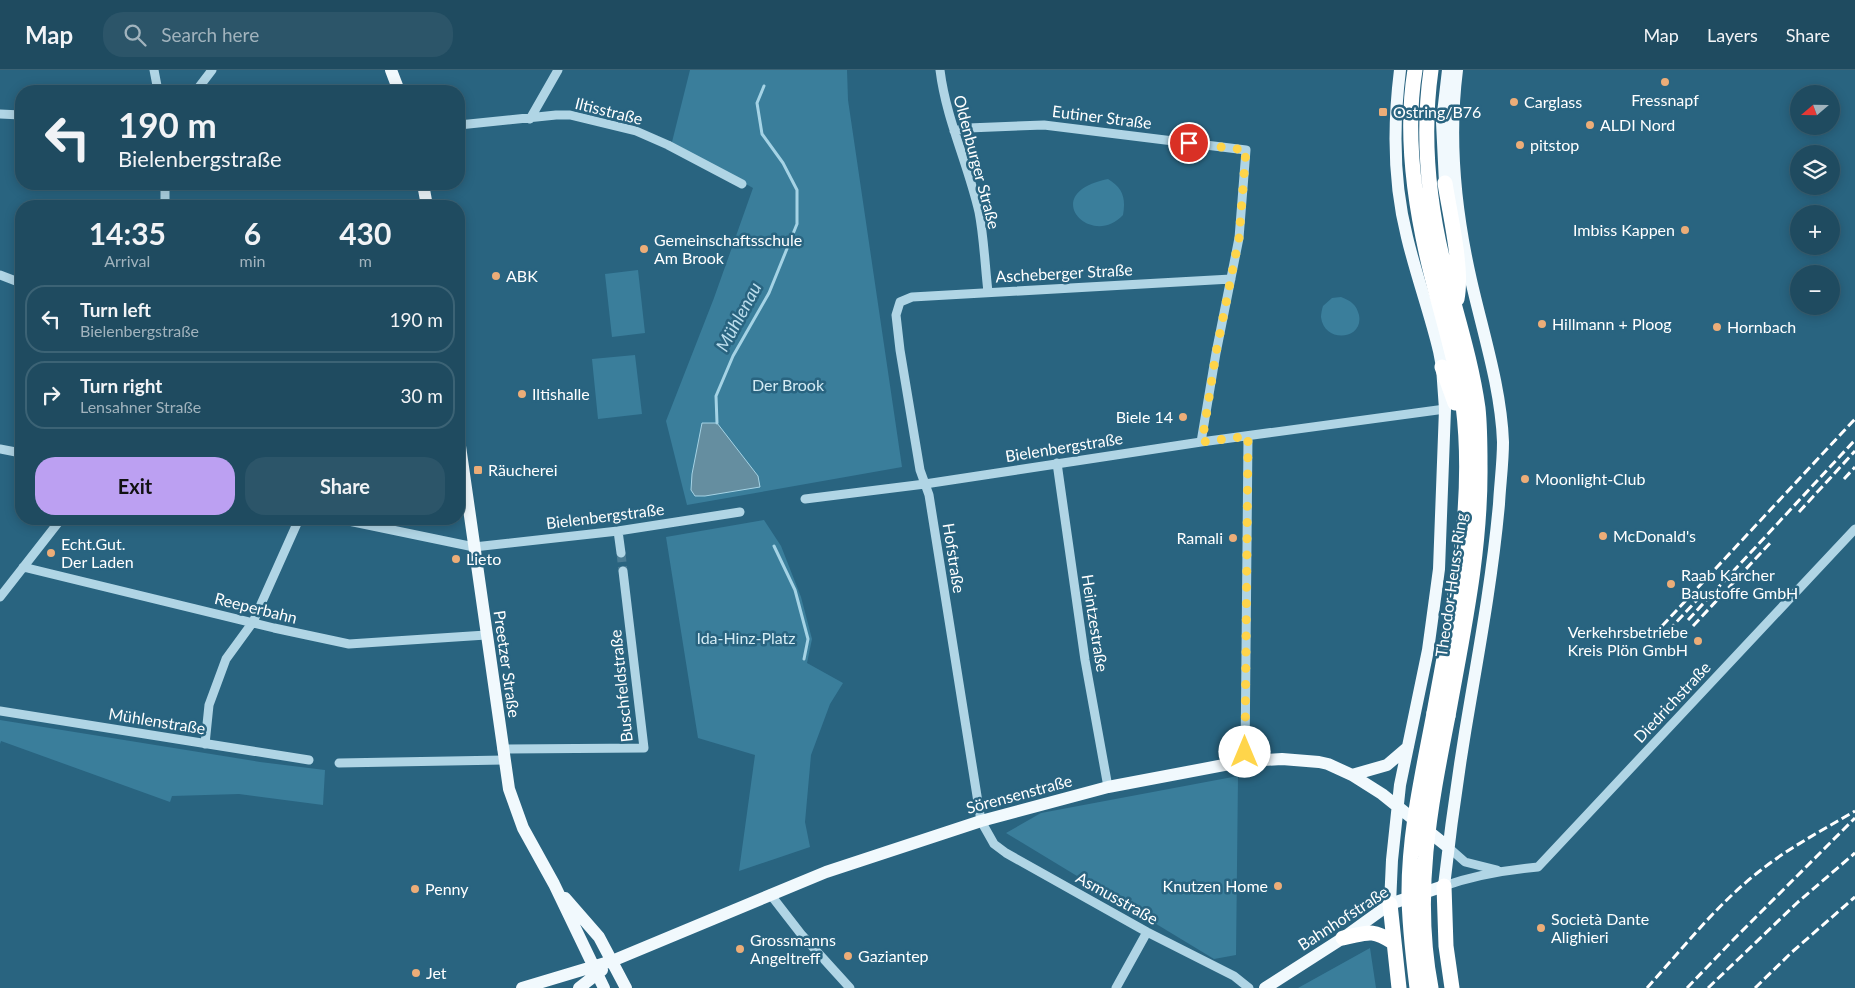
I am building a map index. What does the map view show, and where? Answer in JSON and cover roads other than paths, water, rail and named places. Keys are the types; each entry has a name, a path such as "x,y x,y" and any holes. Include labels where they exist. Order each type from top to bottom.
{"highway":[{"name":"Theodor-Heuss-Ring","path":"1415,70 1411,117 1415,185 1424,240 1456,368 1466,437 1464,528 1426,843 1423,885 1425,940 1432,988"},
{"name":"Theodor-Heuss-Ring","path":"1417,988 1411,943 1409,883 1412,842 1419,789 1441,714 1476,558 1481,495 1478,410 1472,369 1438,236 1429,180 1426,127 1427,96 1431,70"},
{"path":"1445,183 1459,288 1455,308"},
{"path":"1442,367 1466,437"},
{"path":"1444,886 1446,946 1452,988"},
{"path":"1390,904 1399,988"},
{"path":"1343,938 1378,932 1393,942"}],"main road":[{"path":"391,70 397,85"},
{"path":"1390,904 1392,860 1398,806 1433,625 1439,569 1445,409 1442,367 1400,204 1396,164 1395,123 1400,70"},
{"path":"1445,183 1442,122 1448,70"},
{"path":"1444,886 1458,771 1495,554 1503,442 1491,364 1470,277 1457,203 1452,130 1457,70"},
{"path":"1442,122 1453,164"},
{"name":"Preetzer Straße","path":"465,482 509,790 523,828 554,884 604,988"},
{"path":"1352,775 1387,765 1408,747"},
{"name":"Sörensenstraße","path":"522,988 595,970 770,894 826,872 981,821 1108,787 1245,761 1282,759 1319,762 1352,775 1398,806 1448,847"},
{"name":"Preetzer Straße","path":"554,884 599,937 626,988"},
{"name":"Bahnhofstraße","path":"1265,988 1343,938 1390,904 1444,886"},
{"path":"579,988 595,970"}],"street":[{"path":"154,70 157,85"},
{"path":"201,85 212,70"},
{"path":"534,118 558,70"},
{"name":"Oldenburger Straße","path":"940,70 943,94 978,211 988,292"},
{"path":"0,114 15,115"},
{"name":"Iltisstraße","path":"465,124 570,115 636,131 668,145 742,184"},
{"name":"Eutiner Straße","path":"954,131 968,128 1044,125 1246,150 1239,238 1231,279"},
{"path":"0,276 15,281"},
{"path":"1202,442 1216,353 1231,279"},
{"name":"Ascheberger Straße","path":"900,302 912,297 1231,279"},
{"name":"Hofstraße","path":"900,302 896,315 900,350 920,470 929,495 981,821"},
{"name":"Bielenbergstraße","path":"806,499 925,484 1202,442 1445,409"},
{"path":"1245,761 1248,436"},
{"path":"0,449 15,452"},
{"name":"Heintzestraße","path":"1057,463 1084,660 1108,787"},
{"name":"Bielenbergstraße","path":"368,525 474,547 618,531 740,512"},
{"path":"0,597 55,525"},
{"path":"205,744 210,706 226,659 253,622 296,525"},
{"name":"Diedrichstraße","path":"1444,886 1500,870 1538,867 1855,529"},
{"path":"618,531 621,553"},
{"name":"Reeperbahn","path":"23,567 274,628 349,644 486,635"},
{"name":"Buschfeldstraße","path":"503,754 644,748 623,570"},
{"name":"Mühlenstraße","path":"0,711 309,760"},
{"path":"339,763 503,754"},
{"name":"Asmusstraße","path":"981,821 994,844 1006,853 1147,932 1234,976 1249,988"},
{"name":"Diedrichstraße","path":"1448,847 1465,862 1500,870"},
{"path":"770,894 801,934 850,988"},
{"path":"1116,988 1147,932"}],"waterway":[{"name":"Mühlenau","path":"717,423 716,396 733,356 769,293 797,224 797,190 783,163 762,134 757,103 764,86"},
{"path":"774,546 795,590 808,639 804,659"}],"tunnel":[{"path":"621,553 623,571"}],"railway":[{"path":"1662,626 1855,419"},
{"path":"1688,620 1855,440"},
{"path":"1799,512 1855,451"},
{"path":"1844,479 1855,467"},
{"path":"1693,626 1772,541"},
{"path":"1668,631 1697,600"},
{"path":"1647,988 1701,926 1745,883 1783,854 1855,811"},
{"path":"1687,988 1855,818"},
{"path":"1708,988 1798,902 1855,853"},
{"path":"1755,988 1792,952 1855,897"}],"place":[{"name":"Fressnapf","path":"1665,82"},
{"name":"Carglass","path":"1514,102"},
{"name":"Ostring/B76","path":"1383,112"},
{"name":"ALDI Nord","path":"1590,125"},
{"name":"pitstop","path":"1520,145"},
{"name":"Imbiss Kappen","path":"1685,230"},
{"name":"Gemeinschaftsschule Am Brook","path":"644,249"},
{"name":"ABK","path":"496,276"},
{"name":"Hillmann + Ploog","path":"1542,324"},
{"name":"Hornbach","path":"1717,327"},
{"name":"Iltishalle","path":"522,394"},
{"name":"Biele 14","path":"1183,417"},
{"name":"Räucherei","path":"478,470"},
{"name":"Moonlight-Club","path":"1525,479"},
{"name":"McDonald's","path":"1603,536"},
{"name":"Ramali","path":"1233,538"},
{"name":"Echt.Gut. Der Laden","path":"51,553"},
{"name":"Lieto","path":"456,559"},
{"name":"Raab Karcher Baustoffe GmbH","path":"1671,584"},
{"name":"Verkehrsbetriebe Kreis Plön GmbH","path":"1698,641"},
{"name":"Knutzen Home","path":"1278,886"},
{"name":"Penny","path":"415,889"},
{"name":"Società Dante Alighieri","path":"1541,928"},
{"name":"Grossmanns Angeltreff","path":"740,949"},
{"name":"Gaziantep","path":"848,956"},
{"name":"Jet","path":"416,973"}],"park label":[{"name":"Der Brook","path":"788,385"},
{"name":"Ida-Hinz-Platz","path":"746,638"}]}
